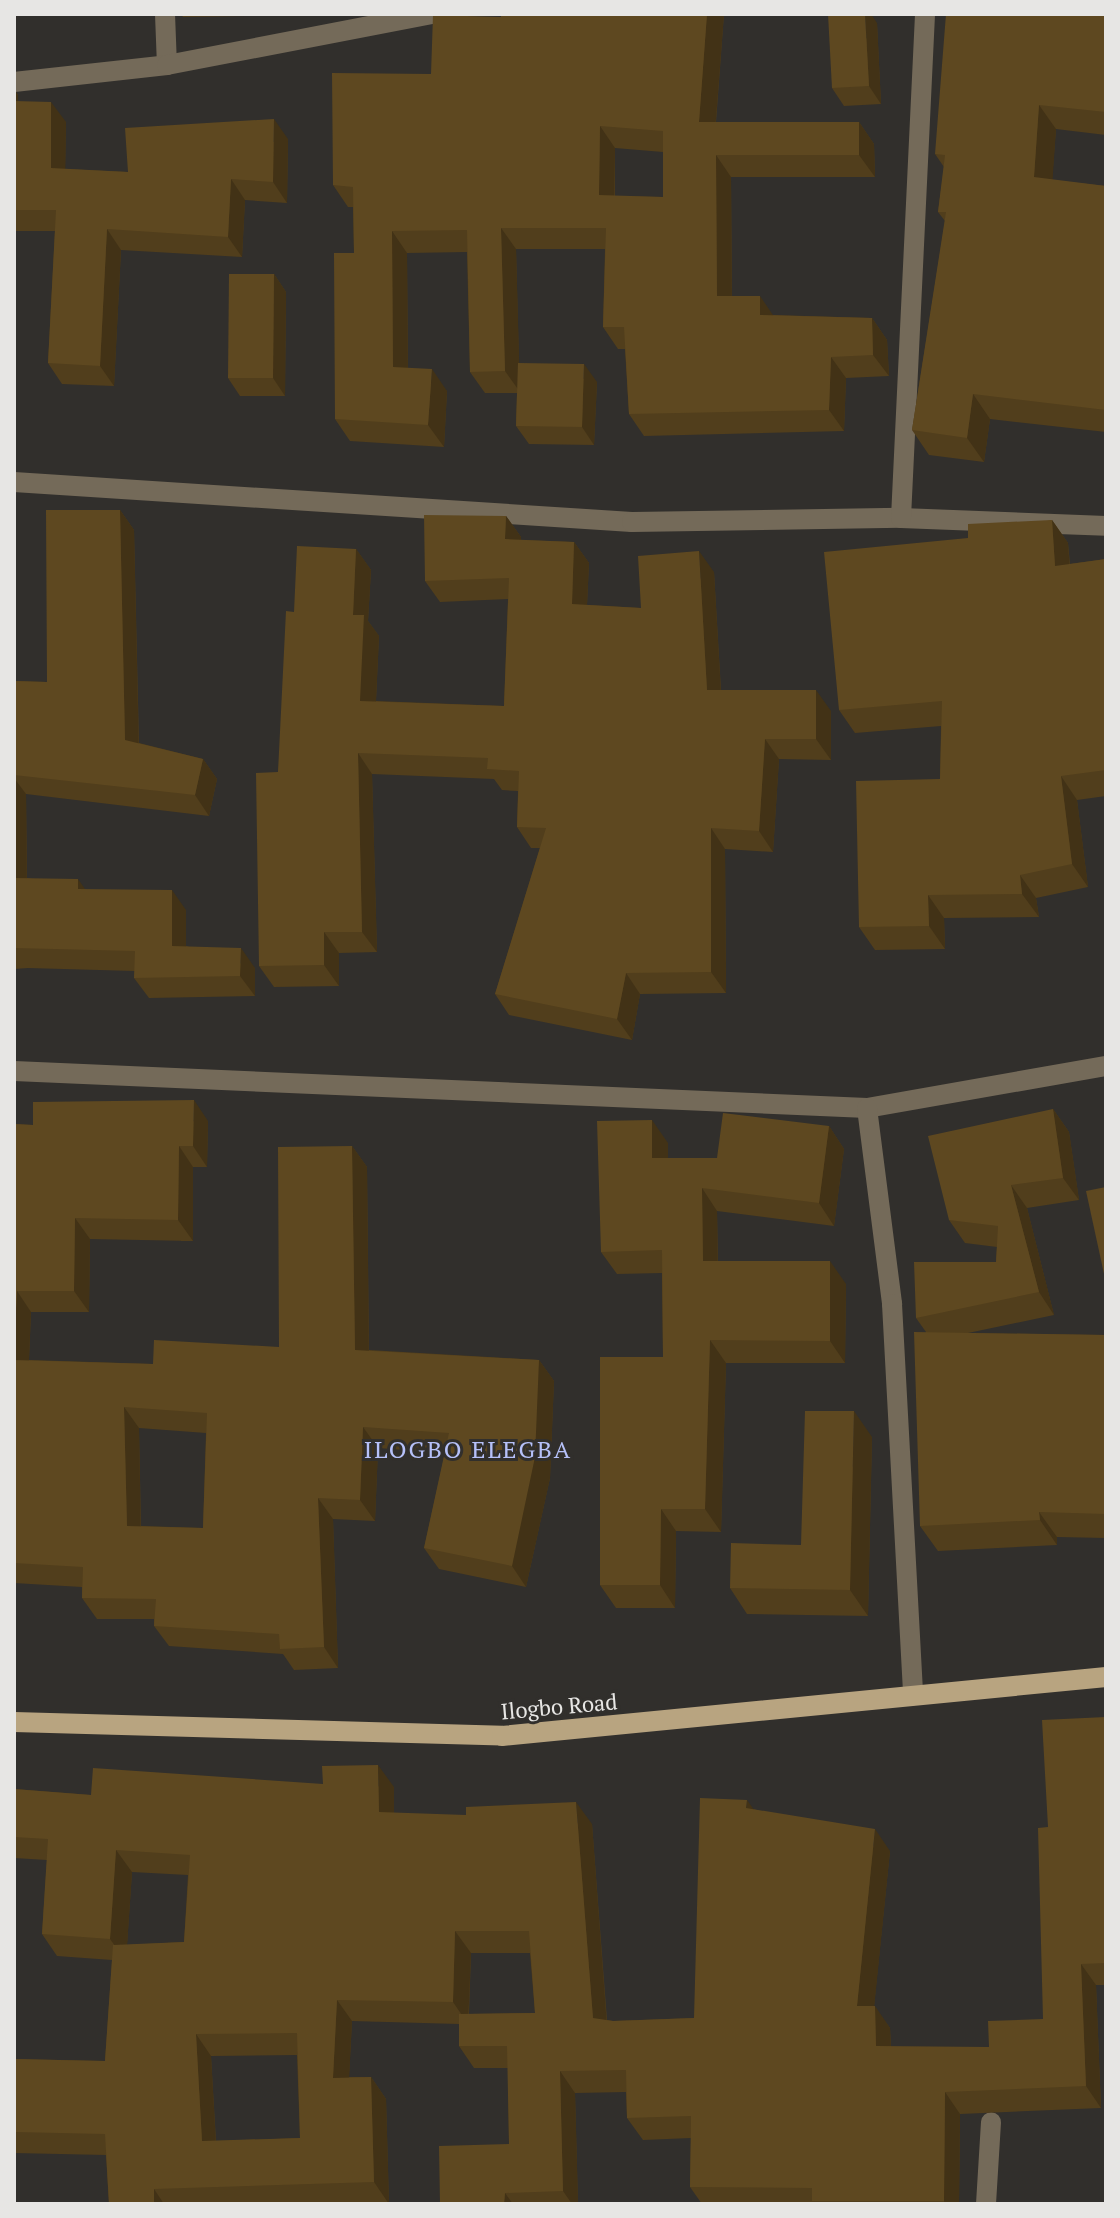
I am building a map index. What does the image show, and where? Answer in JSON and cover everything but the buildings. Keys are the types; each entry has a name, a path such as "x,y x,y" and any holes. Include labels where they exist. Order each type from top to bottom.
{"main road":[{"name":"Ilogbo Road","path":"14,1722 502,1736 1106,1677"}],"street":[{"path":"165,14 167,65"},
{"path":"14,82 167,65 432,14"},
{"path":"901,518 925,14"},
{"path":"14,482 632,522 901,518 1106,526"},
{"path":"14,1071 867,1108 1106,1066"},
{"path":"867,1108 892,1304 913,1695"},
{"path":"986,2204 991,2122"}],"district":[{"name":"ILOGBO ELEGBA","path":"468,1450"}]}
